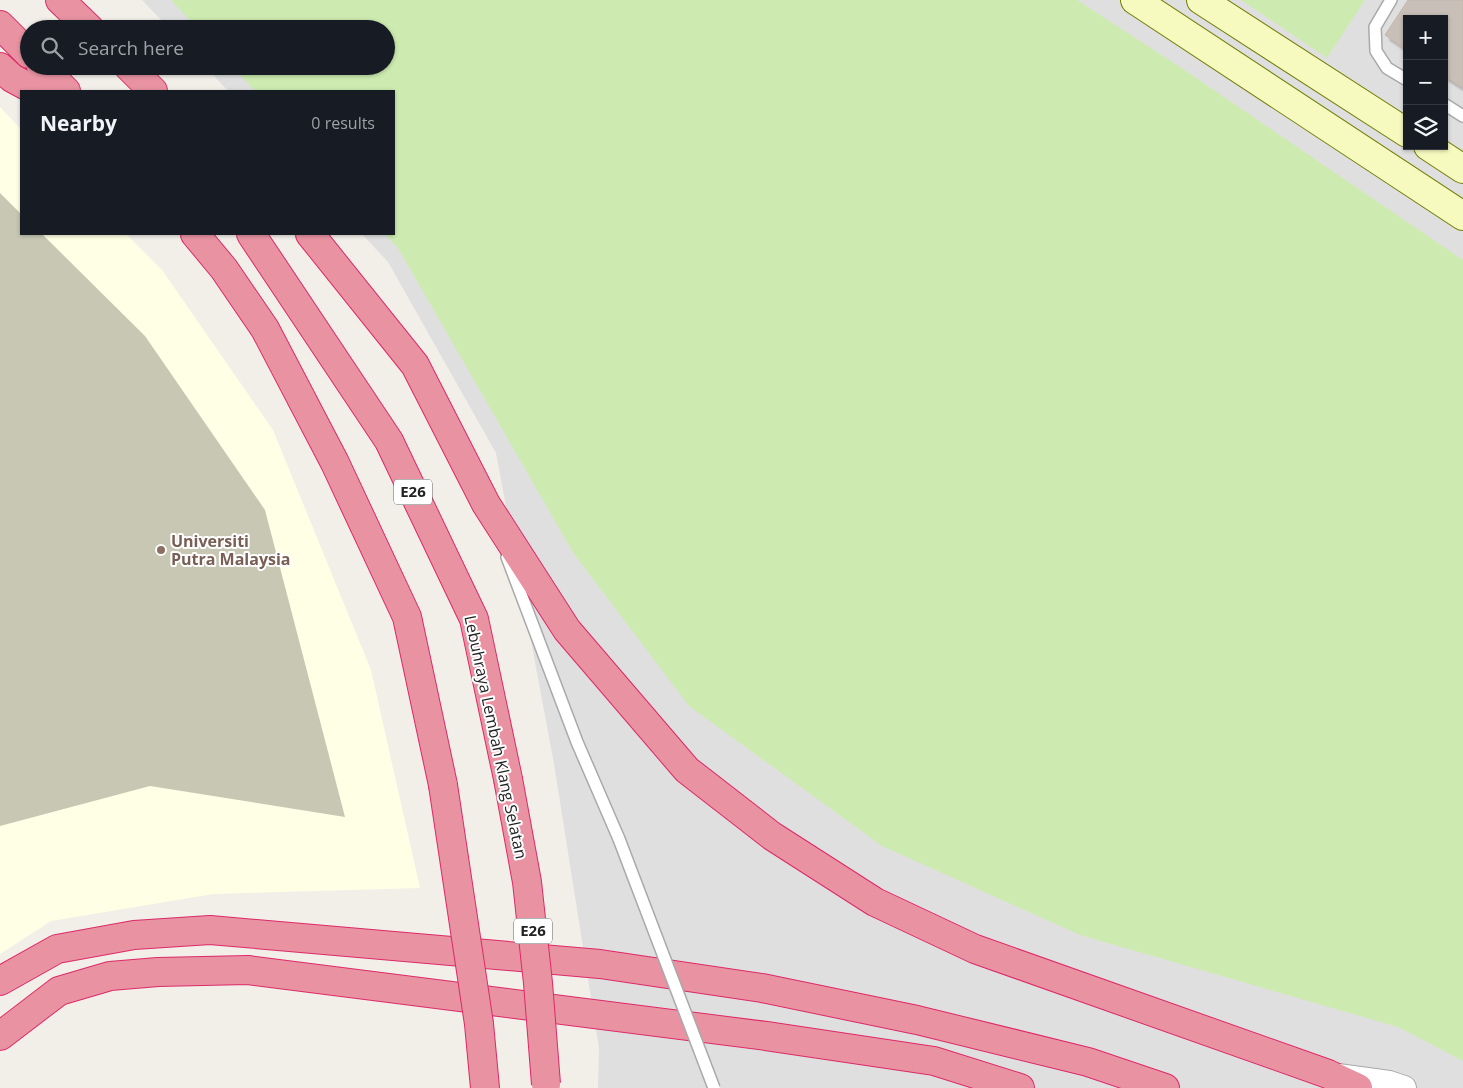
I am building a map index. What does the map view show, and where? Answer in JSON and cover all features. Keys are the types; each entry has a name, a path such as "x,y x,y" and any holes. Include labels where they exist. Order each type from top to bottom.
{"highway":[{"path":"60,0 81,20"},
{"path":"0,25 20,45"},
{"path":"0,68 12,78 34,90"},
{"path":"50,75 65,90"},
{"path":"137,75 152,90"},
{"path":"196,235 224,269 265,329 336,463 407,618 443,785 479,1024 482,1082"},
{"name":"Lebuhraya Lembah Klang Selatan","path":"252,235 389,441 474,619 508,779 527,882 538,983 546,1086"},
{"path":"311,235 415,365 486,504 567,630 688,770 772,836 875,902 975,949 1328,1074 1358,1088"},
{"path":"0,982 57,949 134,935 210,930 600,964 762,988 917,1020 1088,1062 1166,1088"},
{"path":"0,1036 59,991 110,976 158,972 248,970 766,1036 934,1061 1020,1088"}],"street":[{"path":"1135,0 1463,216"},
{"path":"1201,0 1403,130"},
{"path":"1434,150 1463,169"},
{"path":"1328,1074 1389,1083 1404,1088"}],"lane":[{"path":"1391,0 1375,26 1376,51 1387,68 1403,78"},
{"path":"1446,105 1463,116"},
{"path":"486,504 538,635 577,742 619,839 714,1088"}],"shaded area":[{"path":"142,0 1463,0 1463,1088 598,1088 599,1048 554,764 496,453 388,262 363,235 395,235 395,90 227,90 213,75 395,75 395,20 161,20"},
{"name":"Universiti Putra Malaysia","path":"0,107 20,128 20,235 127,235 162,270 273,430 371,670 420,888 213,894 51,921 0,954"},
{"name":"Universiti Putra Malaysia","path":"0,193 20,213 20,235 43,235 145,336 265,510 345,817 150,786 0,826"}],"green space":[{"path":"171,0 1077,0 1180,67 1463,260 1463,1061 1398,1027 1080,935 882,846 689,706 574,554 398,248 386,235 395,235 395,90 254,90 240,75 395,75 395,20 190,20"},
{"path":"1241,0 1365,0 1327,58"}],"building":[{"path":"1408,0 1463,0 1463,88 1448,79 1448,15 1403,15 1403,47 1385,35"}],"place":[{"name":"Universiti Putra Malaysia","path":"161,550"}]}
